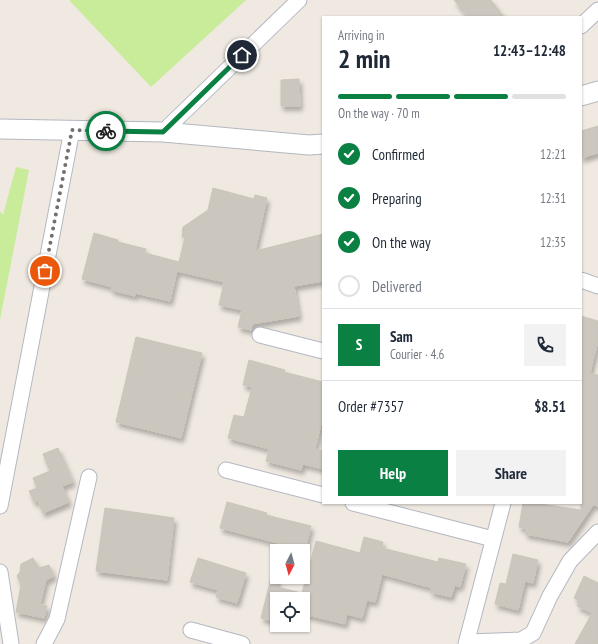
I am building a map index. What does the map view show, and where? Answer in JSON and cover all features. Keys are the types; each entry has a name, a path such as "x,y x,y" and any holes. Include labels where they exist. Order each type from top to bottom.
{"street":[{"path":"163,132 299,0"},
{"path":"582,25 598,10"},
{"path":"582,96 598,91"},
{"path":"0,129 163,132 309,145 322,144"},
{"path":"0,506 72,130"},
{"path":"582,280 598,286"},
{"path":"260,335 322,351"},
{"path":"226,470 322,495"},
{"path":"44,644 57,619 89,477"},
{"path":"357,504 493,539"},
{"path":"503,504 467,643 521,640 533,633 550,596 570,561 598,532"},
{"path":"1,579 11,644"},
{"path":"191,630 242,644"}],"green space":[{"path":"69,0 246,0 151,87"},
{"path":"16,167 29,170 0,320 0,211 3,215"}],"building":[{"path":"454,0 491,0 503,16 467,16"},
{"path":"299,79 300,106 281,106 281,80"},
{"path":"598,126 598,153 582,158 582,131"},
{"path":"213,188 254,199 255,195 267,198 255,251 322,234 322,281 294,286 299,316 252,324 251,330 238,327 242,310 219,305 224,282 177,271 170,301 135,293 135,296 111,290 112,287 82,279 94,233 118,240 118,242 146,249 145,253 179,262 185,237 182,237 183,227 208,210"},
{"path":"582,316 598,321 598,341 590,373 598,375 598,506 593,505 568,542 525,534 526,529 519,527 523,504 541,504 581,510"},
{"path":"136,337 202,353 181,438 116,422"},
{"path":"249,360 285,370 284,372 322,382 322,420 315,449 322,451 322,469 303,464 301,470 266,461 269,449 228,438 234,415 244,417 252,387 243,385"},
{"path":"58,448 73,482 62,486 69,502 43,513 38,501 34,502 29,491 37,488 33,478 50,471 43,454"},
{"path":"227,502 267,513 266,515 311,526 306,544 282,544 220,528"},
{"path":"105,508 174,518 167,580 96,571"},
{"path":"364,537 383,542 382,548 438,562 439,558 466,564 460,587 455,585 451,597 430,592 432,588 382,574 375,602 367,600 362,618 347,614 345,624 310,616 310,592 302,592 304,584 310,584 310,563 316,541 360,553"},
{"path":"513,554 538,560 533,583 525,581 518,610 495,604 500,583 506,584"},
{"path":"33,558 39,568 49,565 54,576 46,580 40,604 47,606 44,618 16,612 21,585 17,576 20,572 21,564"},
{"path":"198,558 246,573 237,603 216,597 218,590 190,582"},
{"path":"584,576 598,583 598,644 575,644 592,613 577,606 580,601 574,598"},
{"path":"270,582 270,584 277,584 277,587 298,592 270,592 270,620 261,618"}],"way so far":[{"path":"45,271 72,130 106,131"}],"route":[{"path":"106,131 163,132 242,55"}]}
